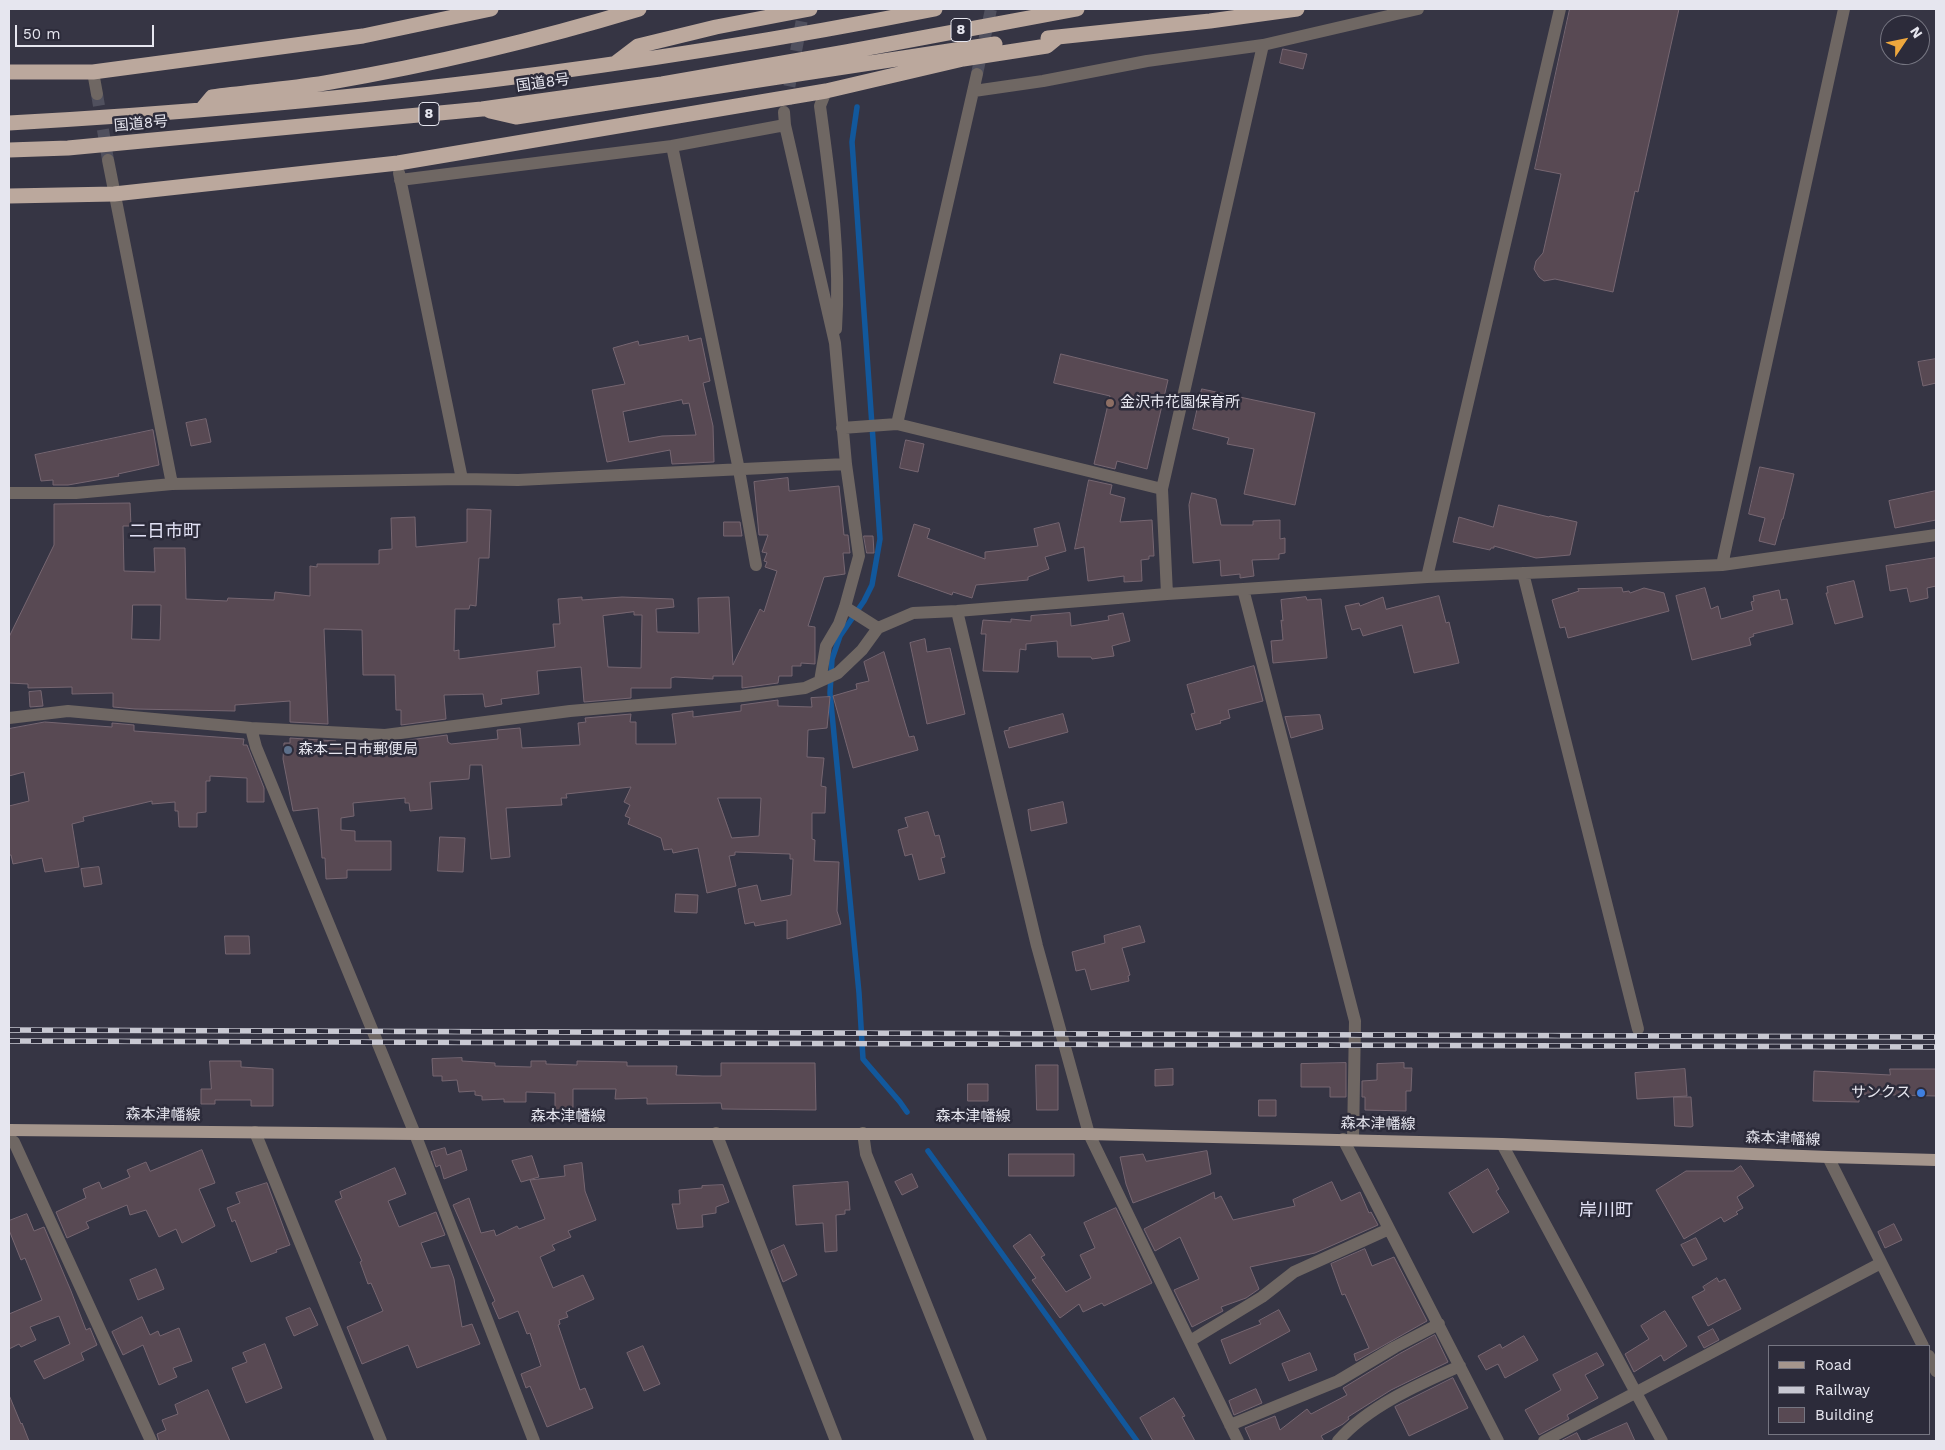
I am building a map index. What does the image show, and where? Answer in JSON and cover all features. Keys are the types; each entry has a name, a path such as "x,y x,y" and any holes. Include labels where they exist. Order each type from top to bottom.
{"highway":[{"path":"9,72 93,72 363,36 491,9"},
{"path":"202,109 212,97 325,83 433,61 639,9"},
{"path":"613,64 638,46 716,27 810,9"},
{"name":"国道8号","path":"9,123 128,117 402,90 613,64 842,27 935,9"},
{"name":"国道8号","path":"9,150 68,148 482,109 671,82 1077,9"},
{"path":"482,109 516,117 960,48 1210,21 1297,9"},
{"path":"9,196 114,194 398,163 826,91 963,59 1047,46 1058,37"}],"main road":[{"name":"森本津幡線","path":"9,1130 415,1134 1089,1134 1502,1144 1936,1160"}],"street":[{"path":"974,91 1263,45 1418,9"},
{"path":"1427,577 1560,9"},
{"path":"1722,565 1844,9"},
{"path":"1167,594 1162,490 1263,45"},
{"path":"93,72 97,94"},
{"path":"897,424 977,74"},
{"path":"826,91 820,106 834,220 838,295 835,343"},
{"path":"784,112 785,125 835,343 846,464 859,556 848,609 826,646 828,677"},
{"path":"400,180 672,146 785,125"},
{"path":"672,146 739,470 756,565"},
{"path":"108,160 172,484"},
{"path":"398,163 462,479"},
{"path":"842,428 897,424 1162,490"},
{"path":"9,493 76,493 172,484 462,479 518,480 846,464"},
{"path":"9,718 68,712 251,728 385,735 570,711 742,696 805,688 828,677 862,650 878,628 913,613 1427,577 1722,565 1936,535"},
{"path":"1524,573 1638,1029"},
{"path":"1243,589 1355,1020 1348,1140 1389,1229 1498,1441"},
{"path":"848,609 878,628"},
{"path":"956,611 1037,946 1089,1134 1238,1441"},
{"path":"251,728 264,765 415,1134 534,1441"},
{"path":"255,1132 381,1441"},
{"path":"716,1133 836,1441"},
{"path":"863,1133 866,1154 981,1441"},
{"path":"9,1139 14,1142 151,1441"},
{"path":"1502,1144 1662,1441"},
{"path":"1828,1157 1923,1345"},
{"path":"1190,1342 1262,1297 1294,1272 1389,1229"},
{"path":"1544,1441 1881,1263"},
{"path":"1230,1425 1338,1381 1395,1347 1439,1324"},
{"path":"1930,1358 1936,1371"},
{"path":"1338,1441 1347,1430 1383,1405 1421,1383 1460,1366"}],"building":[{"path":"1570,9 1679,9 1638,192 1635,191 1613,292 1555,279 1544,281 1534,269 1536,261 1543,253 1561,174 1535,169"},
{"path":"1283,49 1307,54 1303,69 1280,63"},
{"path":"688,336 689,341 701,338 710,381 703,383 713,426 714,462 672,464 670,450 607,462 592,390 625,384 613,348 638,341 639,345","holes":["682,400 683,404 689,403 696,435 662,436 629,442 623,412"]},
{"path":"1061,354 1168,380 1147,469 1117,461 1115,469 1094,464 1110,396 1054,383"},
{"path":"1936,359 1936,383 1923,386 1918,362"},
{"path":"1202,389 1315,413 1295,505 1244,494 1254,449 1227,444 1229,438 1193,429"},
{"path":"206,419 211,442 191,446 186,423"},
{"path":"153,430 159,465 118,474 119,476 68,485 53,485 53,480 41,481 35,455"},
{"path":"906,440 924,444 918,472 900,468"},
{"path":"1760,467 1794,474 1775,545 1759,541 1765,518 1749,514"},
{"path":"788,478 789,491 839,486 844,535 848,535 850,553 843,553 845,574 824,577 808,626 815,627 815,664 801,663 801,666 792,666 792,676 779,676 778,683 742,688 742,676 713,676 713,679 675,677 671,678 671,688 631,688 631,698 584,702 581,667 537,671 539,694 501,699 502,704 485,707 483,694 444,695 446,719 401,725 401,710 396,710 395,675 363,675 362,630 324,629 328,724 290,722 290,701 235,705 235,711 135,709 113,707 113,693 72,694 72,687 28,688 28,684 9,683 9,637 54,545 54,504 130,503 131,526 123,526 124,571 155,572 154,548 185,548 186,599 227,601 228,598 274,600 275,592 310,596 310,566 317,567 317,564 379,564 379,550 392,549 391,518 415,517 416,547 467,542 467,509 491,510 489,558 479,558 476,606 470,605 469,609 455,609 454,651 459,650 459,659 555,647 553,624 560,624 558,599 582,597 582,600 622,597 673,599 674,607 656,609 657,632 699,633 698,598 729,597 733,665 760,609 764,612 777,571 765,567 767,562 764,561 767,553 762,552 768,535 759,535 754,482","holes":["133,605 161,605 160,640 132,639","634,612 634,615 642,615 641,668 608,667 603,616"]},
{"path":"1089,480 1112,485 1110,494 1125,498 1120,522 1152,520 1154,556 1141,560 1142,581 1124,582 1124,576 1088,581 1084,547 1075,549"},
{"path":"1936,491 1936,520 1895,528 1889,501"},
{"path":"1192,493 1216,499 1221,525 1253,525 1253,521 1280,520 1280,539 1285,538 1285,553 1279,554 1279,559 1252,560 1254,576 1240,578 1240,574 1221,576 1220,560 1193,563 1189,505"},
{"path":"1499,505 1577,522 1570,555 1536,558 1494,546 1490,550 1453,542 1459,517 1493,527"},
{"path":"724,522 740,522 742,536 724,536"},
{"path":"1059,523 1066,551 1045,557 1049,569 1028,577 1028,580 976,585 972,598 953,592 952,595 898,576 914,524 930,529 927,538 985,559 985,552 1038,546 1034,529"},
{"path":"864,536 873,536 874,553 867,553"},
{"path":"1936,558 1936,586 1927,588 1928,598 1910,602 1907,588 1890,591 1886,566"},
{"path":"1854,581 1863,617 1835,624 1826,593 1828,593 1827,587"},
{"path":"1622,588 1623,592 1629,591 1630,593 1644,588 1664,593 1669,611 1568,638 1565,627 1560,628 1552,600 1579,591 1578,589"},
{"path":"1705,588 1711,609 1718,606 1721,619 1753,610 1751,602 1754,601 1753,596 1779,590 1781,600 1787,599 1793,624 1753,634 1754,636 1749,638 1751,645 1692,660 1676,596"},
{"path":"1439,596 1446,623 1449,622 1459,663 1414,673 1402,625 1363,636 1360,628 1352,630 1345,606 1359,603 1360,606 1383,597 1386,609"},
{"path":"1306,597 1307,600 1321,599 1327,658 1273,663 1271,641 1283,640 1281,600"},
{"path":"1070,613 1071,626 1109,620 1108,616 1123,613 1130,641 1112,646 1114,656 1092,659 1091,657 1058,657 1057,641 1026,644 1026,650 1020,649 1018,672 983,671 986,634 981,634 983,620 1011,622 1011,619 1031,621 1031,616"},
{"path":"925,639 927,652 950,648 965,714 927,724 910,643"},
{"path":"884,652 909,737 914,736 918,750 853,768 833,696 857,689 856,684 869,681 864,662"},
{"path":"1254,666 1263,701 1228,710 1230,718 1220,721 1221,723 1196,730 1191,714 1195,713 1187,685"},
{"path":"41,691 43,706 30,707 29,692"},
{"path":"830,697 827,728 808,730 807,757 824,758 821,786 826,787 825,813 812,813 812,839 815,840 814,861 839,862 837,911 841,924 787,939 787,920 755,926 754,922 745,924 738,889 757,885 761,901 791,895 793,859 790,859 790,854 735,852 735,855 729,856 736,886 707,893 698,848 673,853 672,849 664,850 661,838 628,824 630,818 625,816 630,805 624,802 631,787 566,794 567,798 561,798 562,805 506,808 510,857 491,859 482,765 470,765 469,779 430,782 432,809 410,811 409,803 405,803 405,798 353,803 354,816 341,818 341,830 355,831 355,841 391,841 391,870 347,870 347,878 326,879 325,858 322,858 318,808 293,811 283,759 284,743 290,743 290,738 336,741 336,745 386,743 447,735 448,742 451,744 498,739 497,730 520,728 522,748 580,745 578,723 586,722 585,718 631,714 630,722 636,722 636,744 676,744 672,714 693,711 693,717 741,711 741,705 778,700 778,706 812,707 811,698","holes":["718,798 761,798 759,836 732,838"]},
{"path":"1063,714 1068,732 1009,748 1004,731"},
{"path":"1320,715 1323,729 1291,738 1285,717"},
{"path":"45,722 112,727 112,723 134,725 134,731 244,739 243,745 247,745 264,788 264,802 247,802 247,778 210,776 210,781 206,781 206,812 197,813 197,827 179,827 178,811 175,811 175,802 152,804 152,801 83,817 84,821 72,824 79,867 45,872 42,858 13,864 11,855 9,855 9,806 29,801 24,772 9,776 9,729"},
{"path":"1063,802 1067,823 1031,831 1028,810"},
{"path":"928,812 935,836 939,835 945,857 941,858 945,873 919,880 912,854 905,856 898,830 908,827 905,818"},
{"path":"440,837 465,838 463,872 438,871"},
{"path":"99,867 102,884 84,887 81,869"},
{"path":"676,894 698,895 697,913 675,912"},
{"path":"1140,926 1145,942 1122,948 1130,975 1128,976 1129,981 1091,990 1085,969 1076,971 1072,952 1105,943 1104,936"},
{"path":"225,936 249,936 250,954 226,954"},
{"path":"462,1058 462,1061 495,1063 495,1066 531,1067 531,1061 546,1061 546,1064 577,1065 577,1061 627,1062 627,1066 677,1066 676,1075 703,1076 721,1076 721,1063 815,1063 816,1110 722,1109 721,1103 647,1104 647,1098 615,1099 616,1089 573,1089 573,1111 555,1110 555,1093 526,1092 526,1102 504,1102 504,1099 482,1100 482,1096 475,1095 475,1091 459,1092 457,1080 442,1081 442,1076 433,1076 432,1059"},
{"path":"210,1061 241,1061 241,1067 273,1069 273,1106 251,1106 251,1100 215,1100 215,1104 201,1104 201,1089 211,1089"},
{"path":"1346,1063 1346,1097 1330,1097 1330,1087 1301,1087 1301,1064"},
{"path":"1404,1063 1404,1068 1412,1068 1411,1091 1406,1091 1406,1111 1365,1110 1365,1097 1362,1097 1362,1081 1377,1080 1377,1064"},
{"path":"1036,1065 1058,1065 1058,1110 1037,1110"},
{"path":"1173,1069 1173,1085 1155,1086 1155,1070"},
{"path":"1685,1069 1687,1096 1637,1099 1635,1073"},
{"path":"1890,1069 1936,1069 1936,1096 1859,1094 1859,1102 1813,1101 1814,1071 1890,1075"},
{"path":"968,1084 988,1084 988,1101 968,1101"},
{"path":"1674,1097 1691,1097 1693,1126 1675,1126"},
{"path":"1259,1100 1276,1100 1276,1116 1259,1116"},
{"path":"445,1148 447,1155 461,1150 467,1170 444,1179 440,1165 436,1167 431,1152"},
{"path":"202,1150 215,1183 199,1189 215,1226 182,1243 176,1229 159,1237 146,1210 130,1215 127,1205 86,1222 89,1228 67,1238 56,1212 86,1198 83,1189 99,1182 102,1189 130,1177 127,1170 146,1162 150,1171"},
{"path":"1207,1151 1211,1174 1133,1203 1126,1184 1120,1157 1143,1154 1146,1161"},
{"path":"1009,1154 1074,1154 1074,1176 1009,1176"},
{"path":"532,1156 539,1177 521,1182 512,1161"},
{"path":"582,1163 585,1191 596,1220 568,1231 571,1237 552,1245 555,1250 540,1257 553,1288 583,1275 594,1299 566,1312 568,1317 559,1320 560,1324 558,1325 580,1390 585,1388 593,1408 547,1427 530,1386 526,1388 521,1374 541,1366 530,1333 527,1334 518,1311 499,1319 492,1303 495,1301 453,1205 469,1198 481,1233 494,1230 496,1236 517,1226 519,1229 545,1219 530,1180 565,1176 564,1166"},
{"path":"1741,1166 1754,1186 1737,1197 1743,1208 1736,1212 1738,1214 1724,1222 1721,1217 1684,1239 1656,1190 1686,1171 1733,1171"},
{"path":"395,1168 406,1194 388,1201 399,1227 436,1212 445,1235 421,1243 431,1268 449,1265 454,1279 462,1327 472,1324 480,1344 417,1368 408,1345 362,1364 347,1327 383,1311 371,1283 368,1284 360,1262 362,1261 335,1201 342,1198 340,1192"},
{"path":"1488,1169 1499,1189 1496,1191 1509,1212 1473,1233 1449,1193"},
{"path":"912,1174 918,1187 902,1195 895,1182"},
{"path":"848,1182 850,1210 845,1210 845,1214 836,1215 837,1251 825,1252 823,1223 796,1225 793,1186"},
{"path":"1332,1182 1341,1201 1360,1192 1369,1213 1371,1212 1378,1225 1315,1253 1250,1267 1259,1289 1246,1298 1221,1307 1223,1311 1192,1327 1174,1290 1199,1279 1180,1237 1155,1251 1144,1229 1214,1192 1215,1199 1221,1196 1233,1220 1295,1206 1293,1200"},
{"path":"267,1183 290,1245 251,1262 235,1220 232,1222 227,1208 240,1203 236,1193"},
{"path":"723,1185 729,1202 716,1207 716,1213 702,1215 703,1227 677,1229 672,1204 680,1204 679,1190"},
{"path":"1116,1208 1152,1283 1104,1306 1102,1303 1083,1312 1079,1304 1060,1318 1032,1280 1036,1278 1013,1246 1030,1234 1045,1255 1041,1257 1066,1292 1091,1278 1080,1255 1095,1248 1084,1223"},
{"path":"27,1214 34,1231 44,1227 86,1330 90,1328 97,1345 81,1353 84,1360 44,1379 34,1361 70,1344 59,1316 30,1327 36,1340 21,1347 19,1344 9,1349 9,1314 42,1300 25,1258 21,1260 9,1230 9,1221"},
{"path":"1894,1224 1902,1240 1885,1248 1878,1232"},
{"path":"1696,1238 1707,1259 1693,1266 1681,1245"},
{"path":"784,1245 797,1275 783,1282 771,1251"},
{"path":"1365,1249 1372,1266 1394,1257 1427,1321 1356,1361 1354,1354 1369,1348 1345,1294 1342,1295 1331,1264"},
{"path":"156,1269 164,1289 138,1300 130,1280"},
{"path":"1717,1278 1719,1282 1725,1279 1741,1309 1708,1326 1692,1297 1705,1290 1703,1287"},
{"path":"310,1308 318,1325 294,1336 286,1318"},
{"path":"1279,1310 1290,1331 1230,1364 1221,1340 1261,1324 1259,1321"},
{"path":"1665,1311 1687,1346 1664,1361 1661,1355 1634,1372 1625,1354 1649,1339 1641,1326"},
{"path":"142,1317 150,1335 158,1331 160,1336 179,1328 192,1361 173,1368 177,1377 159,1385 143,1345 123,1355 112,1332"},
{"path":"1713,1329 1719,1340 1704,1348 1698,1337"},
{"path":"1435,1335 1448,1362 1391,1390 1348,1417 1349,1419 1343,1424 1321,1436 1324,1441 1251,1441 1245,1428 1275,1416 1280,1430 1307,1409 1311,1414 1347,1395 1343,1388 1399,1354"},
{"path":"1524,1336 1538,1360 1505,1378 1498,1364 1486,1370 1478,1356 1500,1344 1502,1348"},
{"path":"265,1344 282,1388 246,1403 232,1368 247,1362 243,1353"},
{"path":"643,1346 660,1384 644,1391 627,1353"},
{"path":"1310,1353 1317,1370 1289,1381 1282,1364"},
{"path":"1597,1353 1604,1365 1585,1375 1598,1398 1567,1415 1569,1419 1539,1435 1525,1410 1561,1390 1553,1375"},
{"path":"1453,1378 1468,1408 1409,1436 1395,1407"},
{"path":"1256,1389 1262,1403 1234,1415 1229,1401"},
{"path":"208,1390 230,1441 159,1441 157,1434 166,1430 162,1420 178,1414 175,1405"},
{"path":"9,1395 22,1423 29,1441 9,1441"},
{"path":"1174,1398 1185,1416 1182,1417 1195,1441 1153,1441 1140,1418"},
{"path":"1627,1423 1635,1441 1586,1441"},
{"path":"1577,1433 1581,1441 1561,1441"}],"waterway":[{"path":"857,107 852,142 880,539 872,585 864,601 840,636 832,659 830,693 859,993 863,1059 907,1112"},
{"path":"928,1151 1137,1441"}],"tunnel":[{"path":"786,104 804,9"},
{"path":"977,74 991,9"},
{"path":"97,94 108,160"}],"railway":[{"path":"9,1030 1936,1037"},
{"path":"9,1041 1936,1047"}],"place":[{"name":"金沢市花園保育所","path":"1110,403"},
{"name":"森本二日市郵便局","path":"288,750"},
{"name":"サンクス","path":"1921,1093"}],"district":[{"name":"二日市町","path":"165,532"},
{"name":"岸川町","path":"1606,1211"}]}
